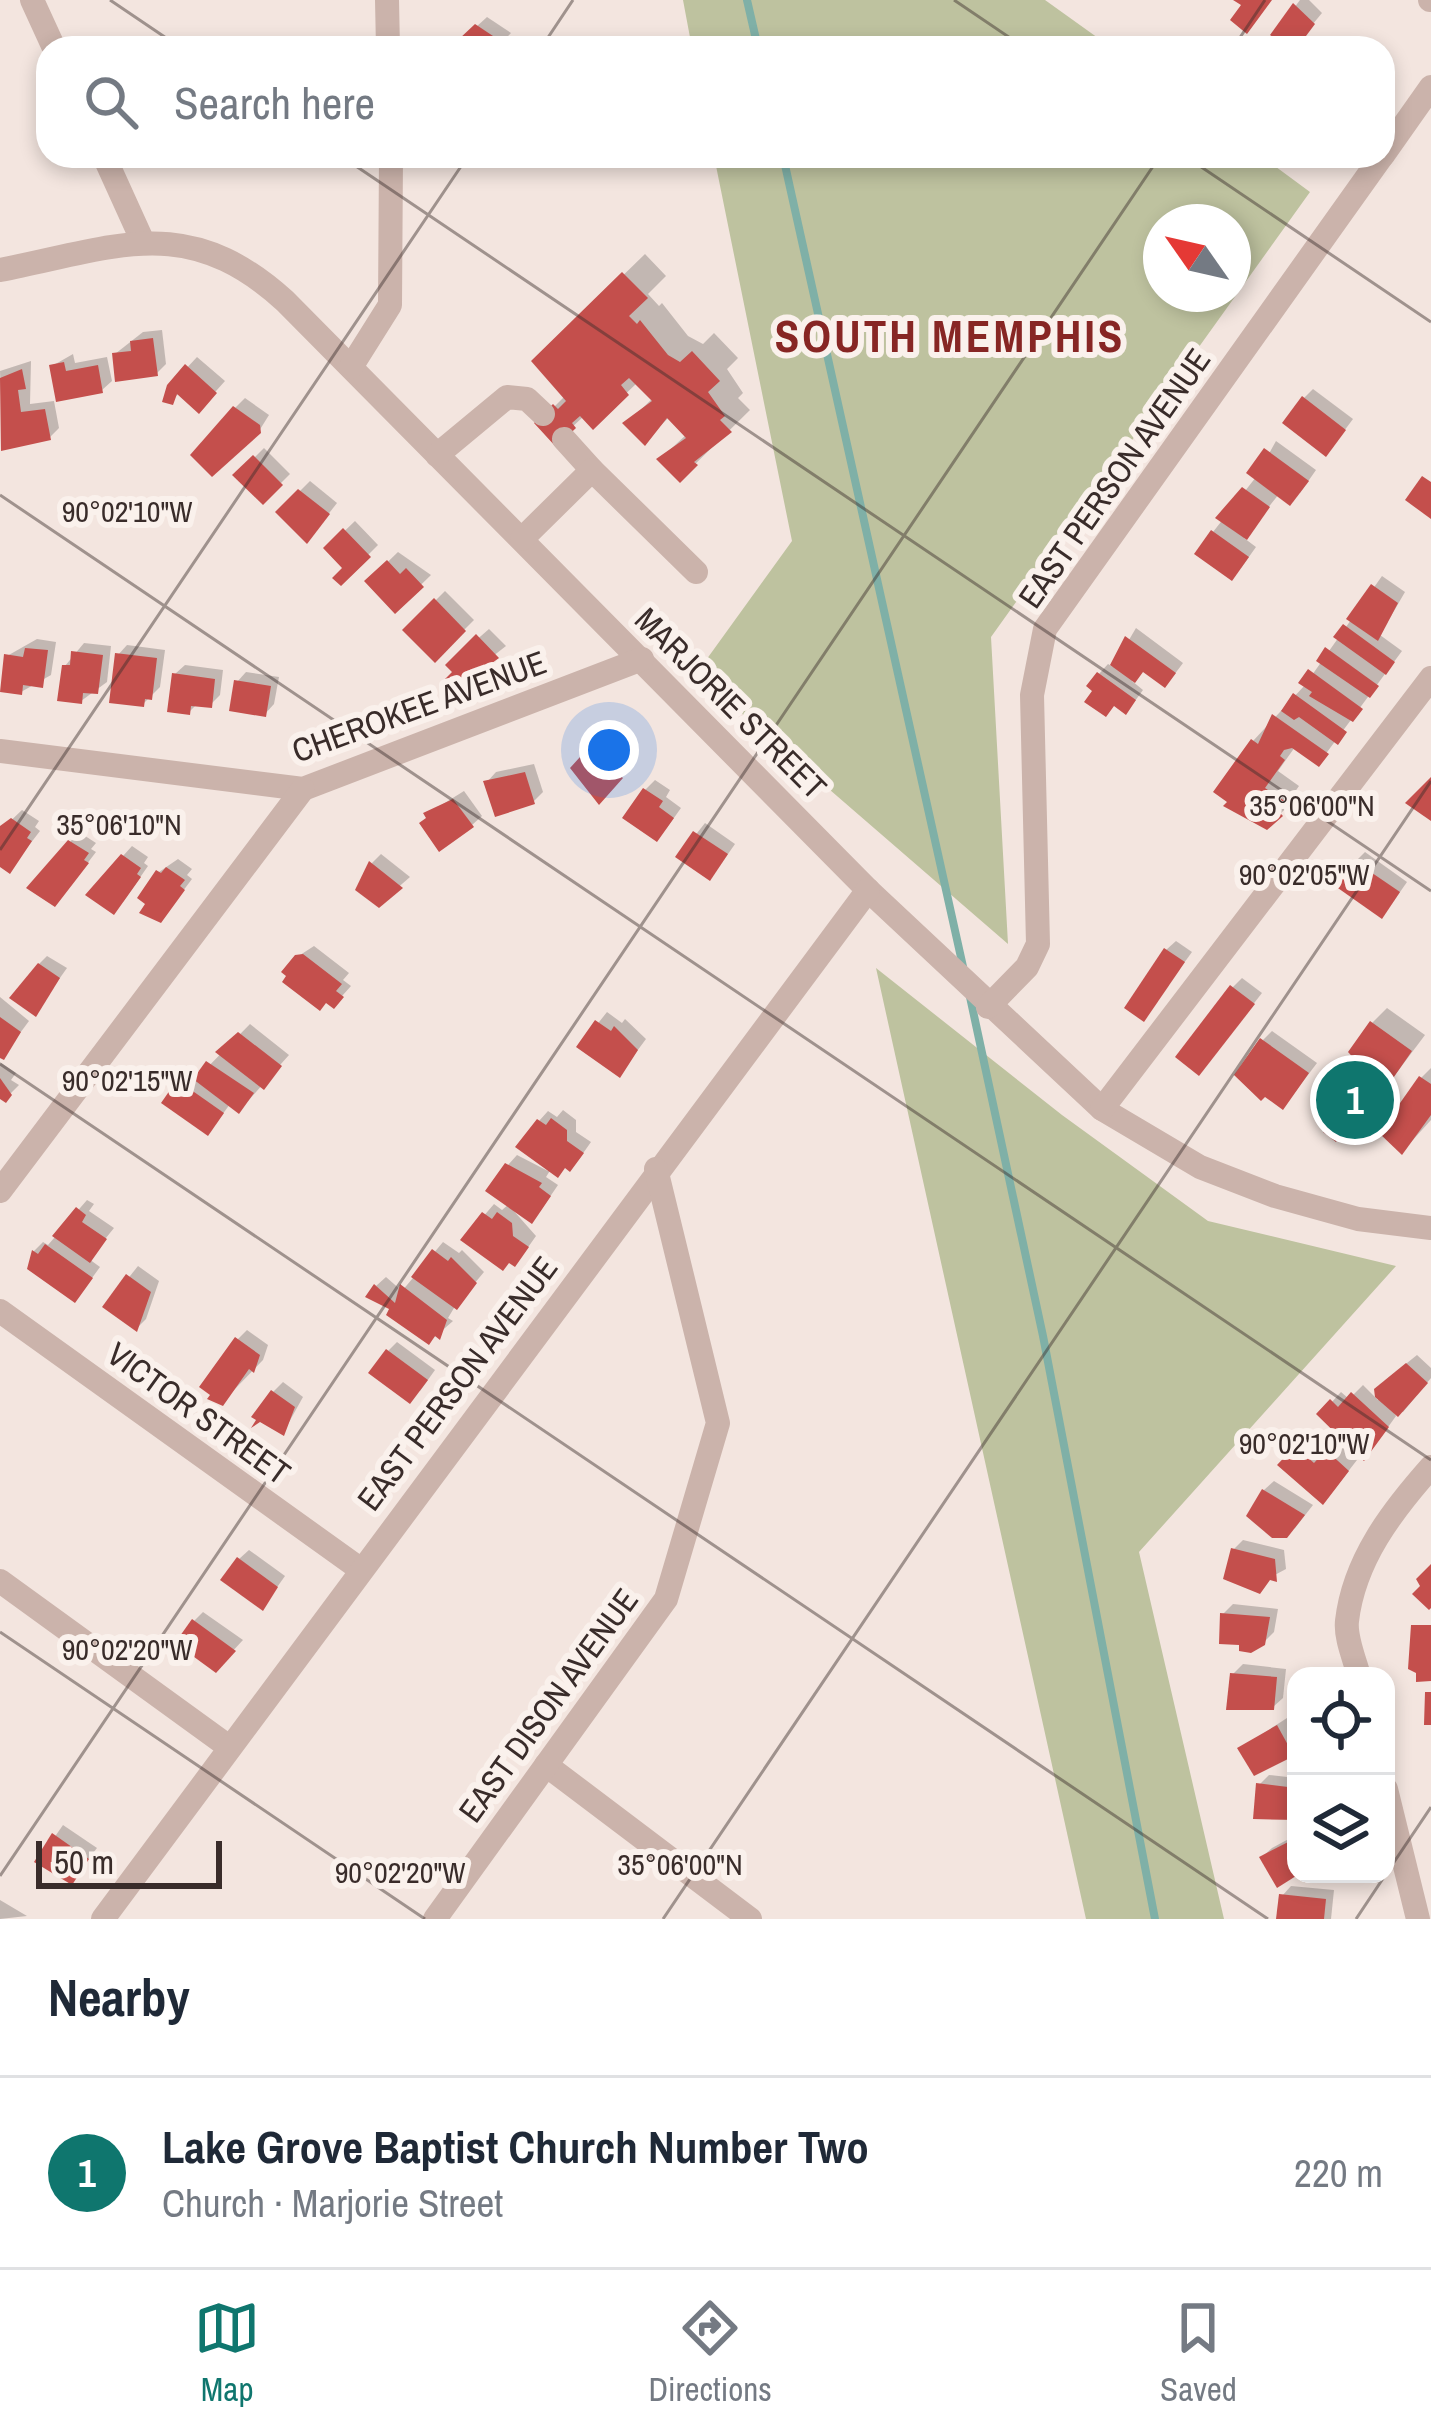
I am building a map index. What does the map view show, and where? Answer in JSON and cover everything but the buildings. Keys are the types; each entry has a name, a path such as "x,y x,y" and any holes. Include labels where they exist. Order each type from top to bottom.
{"street":[{"path":"32,0 48,36"},
{"path":"387,0 388,36"},
{"name":"EAST PERSON AVENUE","path":"1395,138 1431,87"},
{"path":"109,168 143,242"},
{"path":"351,367 390,305 391,168"},
{"name":"EAST PERSON AVENUE","path":"988,1007 1028,967 1038,944 1032,695 1045,629 1374,168"},
{"name":"MARJORIE STREET","path":"0,270 143,242 183,245 237,260 351,367 868,890 1102,1109 1200,1167 1275,1196 1358,1219 1431,1228"},
{"path":"437,454 507,397 527,399 543,414"},
{"path":"564,439 695,572"},
{"path":"522,539 592,470"},
{"name":"CHEROKEE AVENUE","path":"0,751 303,788 642,659"},
{"path":"1102,1109 1431,678"},
{"path":"0,1191 303,788"},
{"name":"EAST PERSON AVENUE","path":"103,1919 656,1169 868,890"},
{"name":"EAST DISON AVENUE","path":"434,1919 666,1599 718,1423 656,1169"},
{"name":"VICTOR STREET","path":"3,1320 360,1569"},
{"path":"1357,1667 1346,1624 1366,1558 1387,1517 1431,1468"},
{"path":"0,1581 229,1747"},
{"path":"546,1765 750,1919"},
{"path":"1395,1826 1418,1919"}],"green space":[{"path":"683,0 1045,0 1095,36 690,36"},
{"path":"716,168 1277,168 1310,192 1251,274 1251,204 1143,204 1143,312 1224,312 991,637 1008,944 696,674 792,541"},
{"path":"876,968 1062,1115 1208,1221 1396,1266 1139,1552 1224,1919 1086,1919"}],"waterway":[{"path":"747,0 755,36"},
{"path":"786,168 964,971"},
{"path":"970,997 1043,1336 1155,1919"}],"place":[{"name":"Lake Grove Baptist Church Number Two","path":"1355,1100"}],"district":[{"name":"SOUTH MEMPHIS","path":"950,336"}]}
